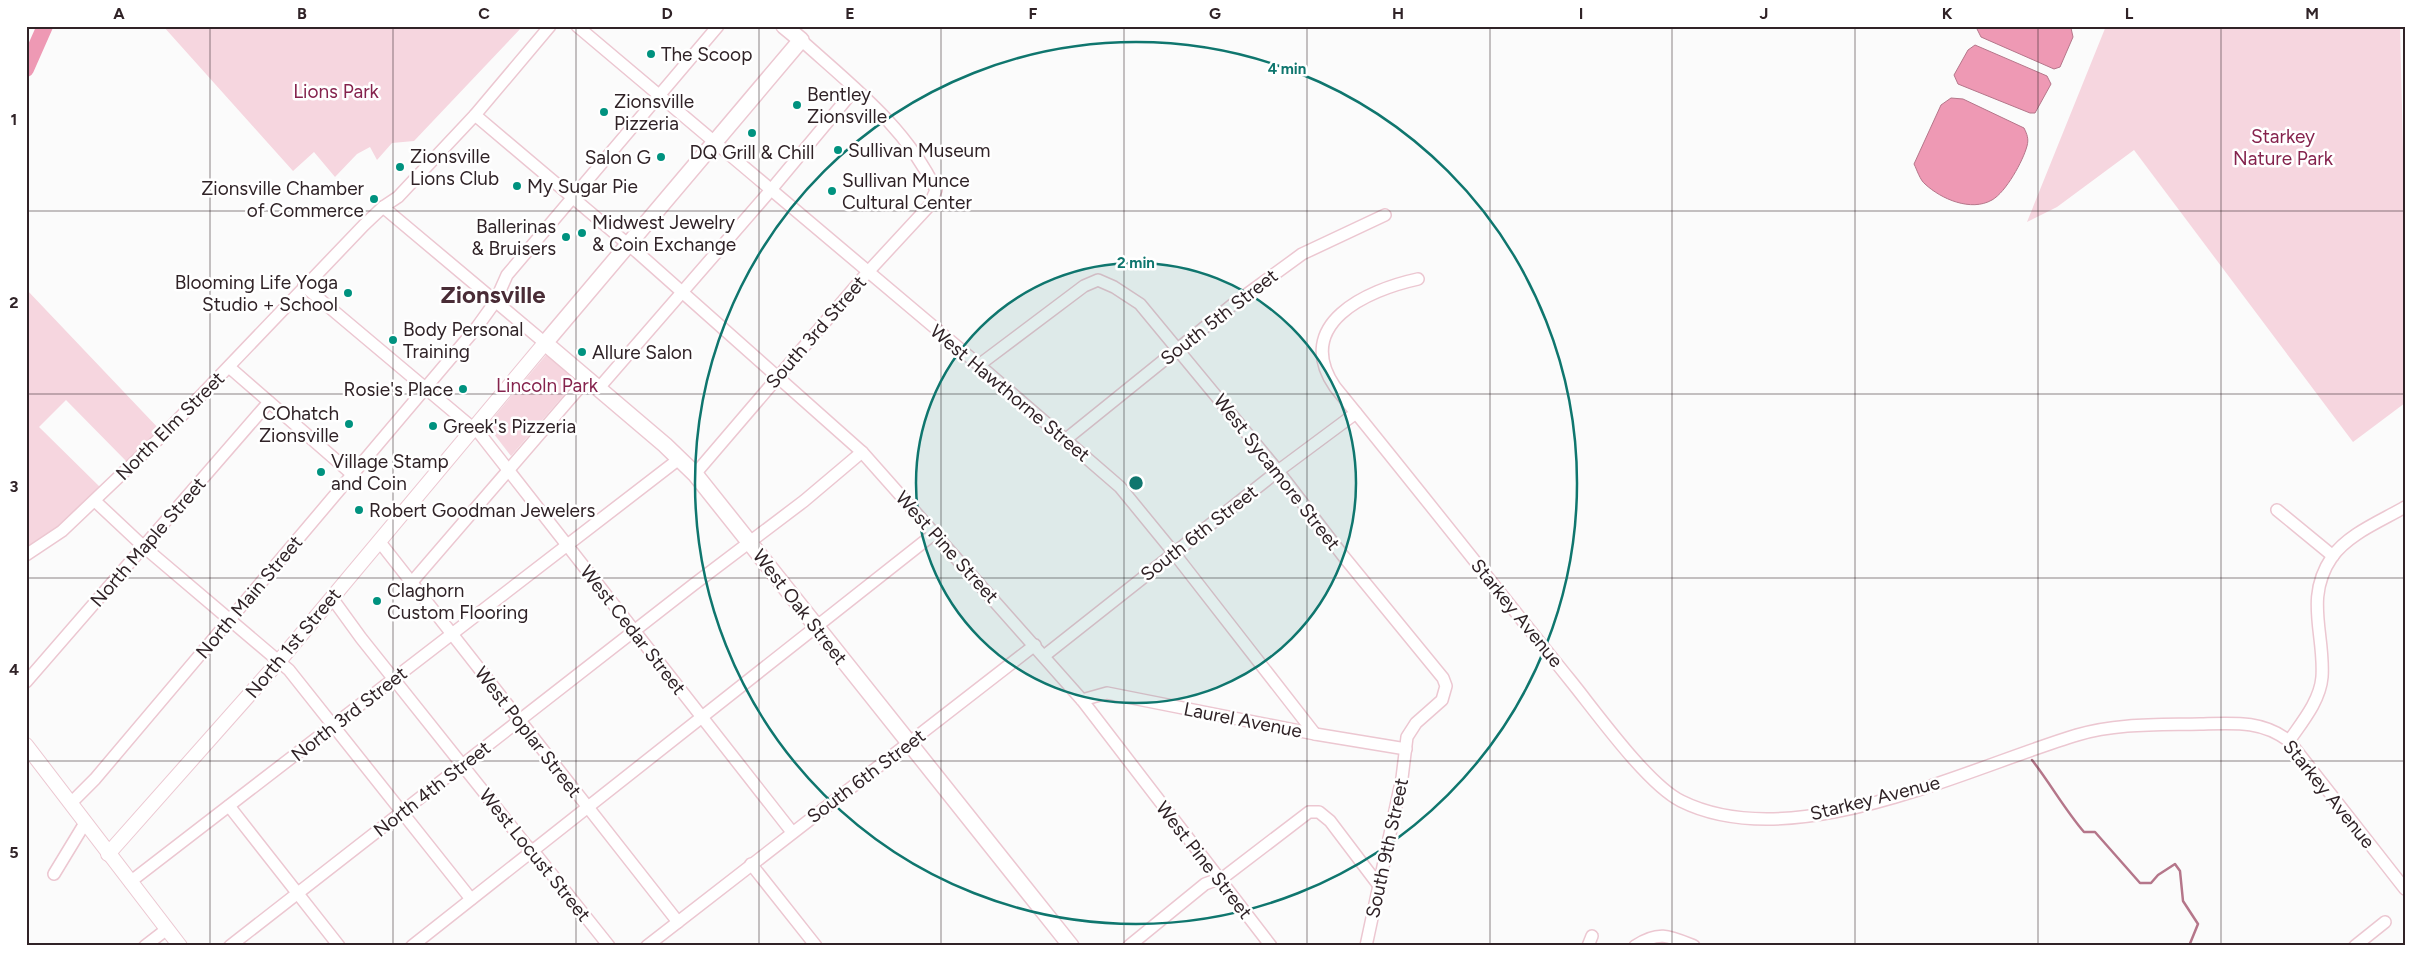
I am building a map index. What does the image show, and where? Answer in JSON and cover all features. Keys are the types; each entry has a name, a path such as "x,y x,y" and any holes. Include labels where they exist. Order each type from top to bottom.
{"main road":[{"path":"545,343 801,40 784,26"},
{"name":"West Oak Street","path":"545,343 695,474 910,742 1070,946"}],"street":[{"name":"North Elm Street","path":"26,555 62,531 95,501 229,367 304,286 383,207 398,197 475,115 550,26"},
{"name":"West Hawthorne Street","path":"577,26 867,273 979,365 1120,487 1315,734"},
{"name":"North Main Street","path":"71,803 95,779 426,389 495,302 506,274 718,26"},
{"path":"412,582 509,469 682,292 855,89 801,40"},
{"name":"South 3rd Street","path":"695,474 867,273 929,206 936,190 927,171 890,121 855,89"},
{"name":"West Pine Street","path":"475,115 628,244 862,452 1082,700 1218,880 1271,946"},
{"name":"West Oak Street","path":"383,207 545,343"},
{"name":"South 5th Street","path":"1065,440 1178,348 1302,254 1385,215"},
{"name":"Starkey Avenue","path":"1418,279 1392,284 1347,309 1333,321 1324,336 1323,365 1335,387 1642,767 1670,795 1692,806 1730,816 1768,819 1826,813 1958,776 2078,735 2131,726 2237,722 2268,727 2289,741 2405,889"},
{"name":"West Sycamore Street","path":"979,365 1084,286 1098,280 1109,284 1140,304 1278,471 1344,557 1443,678"},
{"name":"West Cedar Street","path":"304,286 473,428 509,469 792,832"},
{"name":"North 1st Street","path":"108,854 280,660 545,343"},
{"path":"229,367 352,474"},
{"name":"North Maple Street","path":"26,682 269,402"},
{"name":"South 6th Street","path":"1044,656 1278,471 1356,413"},
{"name":"North 4th Street","path":"230,946 804,501 862,452"},
{"path":"568,546 679,459"},
{"path":"95,501 144,547 280,660 335,726 471,899"},
{"path":"2289,741 2312,707 2320,691 2322,665 2317,599 2323,576 2333,556 2364,531 2405,507"},
{"path":"2277,510 2333,556"},
{"path":"412,946 935,533"},
{"name":"West Poplar Street","path":"379,541 412,582 451,636 678,922"},
{"name":"North 3rd Street","path":"130,882 568,546"},
{"name":"West Locust Street","path":"332,598 361,638 462,765 609,946"},
{"name":"South 6th Street","path":"647,946 1035,645"},
{"name":"South 9th Street","path":"1366,946 1402,778 1407,737 1411,729 1442,700 1446,686 1443,678"},
{"name":"Laurel Avenue","path":"1082,700 1107,693 1315,734 1406,749"},
{"path":"26,745 180,946"},
{"path":"229,806 339,946"},
{"path":"1129,946 1205,884 1218,880 1309,812 1318,812 1330,821 1380,887"},
{"path":"54,874 85,823"},
{"path":"751,864 816,946"},
{"path":"2355,946 2369,942 2385,922"},
{"path":"145,946 167,929"},
{"path":"1636,946 1649,937 1668,935 1694,946"}],"green space":[{"name":"Lions Park","path":"163,26 523,26 414,141 392,143 377,160 370,147 357,154 335,177 314,152 293,171"},
{"name":"Starkey Nature Park","path":"2106,26 2400,26 2405,232 2405,403 2353,442 2134,150 2057,207 2027,222"},
{"path":"26,289 161,431 129,464 66,400 39,427 103,490 63,526 26,550"},
{"name":"Lincoln Park","path":"546,355 577,380 511,456 487,425"}],"shaded area":[{"path":"1978,26 2066,26 2071,28 2073,37 2060,67 2054,69 1981,37 1977,29"},
{"path":"1975,45 2047,76 2051,84 2035,113 2030,113 1958,84 1954,75 1968,50"},
{"path":"1951,98 1963,99 2024,128 2027,134 2027,146 2013,176 1997,196 1984,203 1966,204 1939,195 1923,182 1914,164 1941,105"}],"waterway":[{"path":"26,69 45,26"},
{"path":"2032,760 2084,832 2095,832 2140,883 2151,883 2158,875 2175,864 2180,871 2183,901 2198,924 2189,946"}],"place":[{"name":"The Scoop","path":"651,54"},
{"name":"Bentley Zionsville","path":"797,105"},
{"name":"Zionsville Pizzeria","path":"604,112"},
{"name":"DQ Grill & Chill","path":"752,133"},
{"name":"Sullivan Museum","path":"838,150"},
{"name":"Salon G","path":"661,157"},
{"name":"Zionsville Lions Club","path":"400,167"},
{"name":"My Sugar Pie","path":"517,186"},
{"name":"Sullivan Munce Cultural Center","path":"832,191"},
{"name":"Zionsville Chamber of Commerce","path":"374,199"},
{"name":"Midwest Jewelry & Coin Exchange","path":"582,233"},
{"name":"Ballerinas & Bruisers","path":"566,237"},
{"name":"Blooming Life Yoga Studio + School","path":"348,293"},
{"name":"Body Personal Training","path":"393,340"},
{"name":"Allure Salon","path":"582,352"},
{"name":"Rosie's Place","path":"463,389"},
{"name":"COhatch Zionsville","path":"349,424"},
{"name":"Greek's Pizzeria","path":"433,426"},
{"name":"Village Stamp and Coin","path":"321,472"},
{"name":"Robert Goodman Jewelers","path":"359,510"},
{"name":"Claghorn Custom Flooring","path":"377,601"}],"district":[{"name":"Zionsville","path":"493,294"}]}
